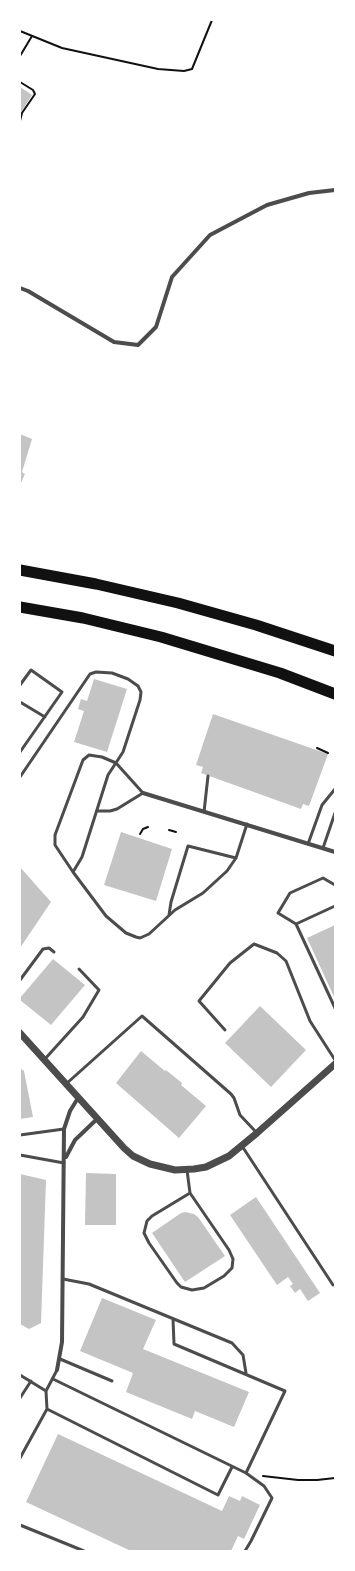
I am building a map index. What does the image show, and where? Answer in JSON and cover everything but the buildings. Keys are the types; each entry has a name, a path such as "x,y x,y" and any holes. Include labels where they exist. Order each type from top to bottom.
{"highway":[{"path":"20,570 96,584 178,603 263,627 335,651"},
{"path":"20,607 83,618 161,637 265,668 335,694"}],"street":[{"path":"20,288 28,291 114,342 138,345 156,327 172,277 210,235 267,205 309,193 335,190"},
{"path":"142,793 335,852"},
{"path":"20,1033 124,1148 139,1159 163,1168 187,1170 206,1167 218,1162 242,1146 335,1064"},
{"path":"57,1370 62,1342 64,1129 70,1111 78,1098"},
{"path":"64,1164 68,1150 75,1140 97,1119"}],"lane":[{"path":"20,685 31,670 62,692 20,752"},
{"path":"20,777 88,677 96,672 120,675 134,683 141,692 140,700 123,752 108,775 80,862 73,872"},
{"path":"20,702 45,717"},
{"path":"97,811 117,810 142,793 116,763 108,759 92,755 87,756 83,760 54,838 56,848 111,921 132,936 140,938 149,934 169,915 209,888 227,871 236,858 247,824"},
{"path":"204,812 208,776"},
{"path":"308,844 322,805 335,788"},
{"path":"323,848 335,814"},
{"path":"169,915 171,902 188,846 236,858"},
{"path":"335,885 323,878 290,893 278,912 296,924 335,1008"},
{"path":"296,924 335,906"},
{"path":"225,1030 199,1000 230,963 254,944 277,953 286,961 310,1021 335,1060"},
{"path":"20,980 44,949 49,948 54,952"},
{"path":"44,1060 84,1017 99,990 79,970"},
{"path":"66,1084 142,1016 231,1094 240,1115 257,1133"},
{"path":"20,1135 64,1129"},
{"path":"242,1146 333,1285"},
{"path":"20,1154 64,1164"},
{"path":"187,1170 190,1193 229,1250 233,1259 232,1268 224,1276 204,1288 192,1290 181,1287 177,1283 148,1243 144,1233 144,1228 147,1221 152,1216 190,1193"},
{"path":"63,1279 89,1284 232,1343 243,1355 246,1373"},
{"path":"173,1319 174,1344 246,1373 285,1391 246,1474"},
{"path":"60,1359 112,1381"},
{"path":"20,1458 46,1409 46,1391 57,1370"},
{"path":"20,1375 46,1391"},
{"path":"53,1379 246,1474 264,1486 272,1498 245,1551"},
{"path":"20,1398 31,1381"},
{"path":"46,1409 218,1495 232,1467"},
{"path":"20,1525 84,1551"}],"path":[{"path":"20,31 62,48 158,69 184,71 192,69 212,20"},
{"path":"20,56 32,36"},
{"path":"20,82 33,90 35,94 22,113 20,121"},
{"path":"317,748 328,752"},
{"path":"140,834 143,829 148,827"},
{"path":"169,830 176,832"},
{"path":"246,1474 298,1480 335,1478"}]}
